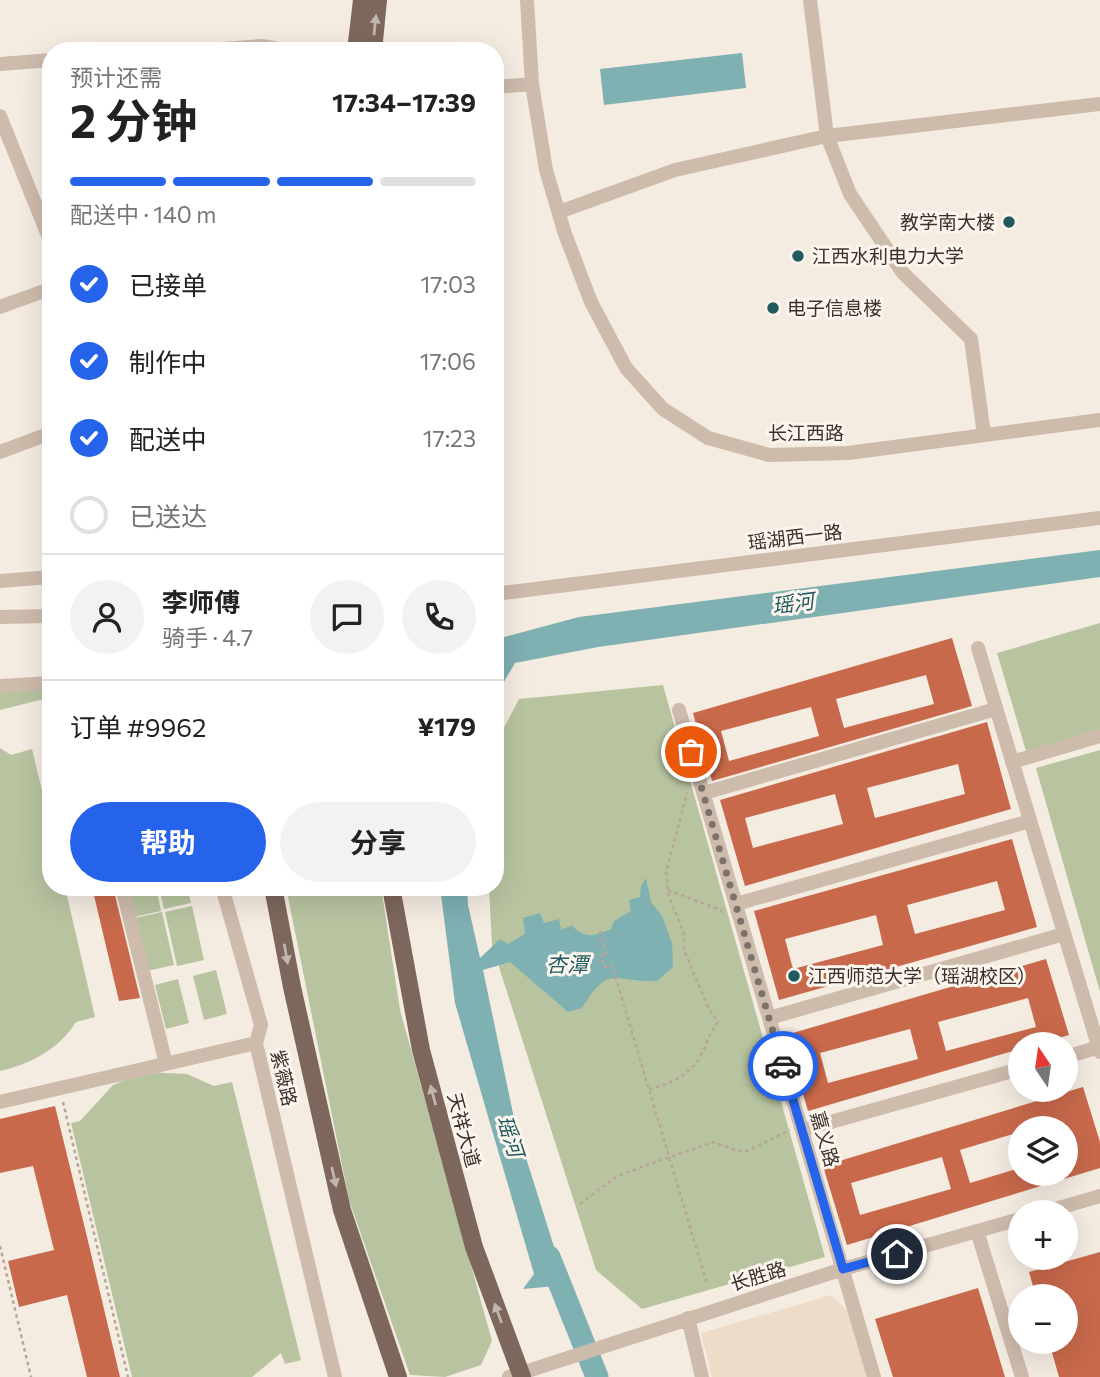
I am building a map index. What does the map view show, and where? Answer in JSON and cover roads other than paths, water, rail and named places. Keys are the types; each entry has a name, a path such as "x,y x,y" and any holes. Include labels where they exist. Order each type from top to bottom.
{"main road":[{"path":"357,42 362,0"},
{"path":"374,42 378,0"},
{"path":"275,896 292,987 342,1210 398,1377"},
{"name":"天祥大道","path":"393,896 421,1050 474,1247 517,1376"}],"street":[{"name":"长江西路","path":"527,0 532,84 546,170 559,212 591,302 626,368 663,409 708,438 769,455 848,453 1100,420"},
{"path":"810,0 827,136 850,194 904,273 971,339 984,435"},
{"path":"0,64 42,63"},
{"path":"504,86 532,84"},
{"path":"559,212 675,170 827,136 1100,104"},
{"path":"0,116 42,221"},
{"path":"0,307 42,292"},
{"path":"0,452 42,436"},
{"name":"瑶湖西一路","path":"504,593 1100,518"},
{"path":"0,581 42,578"},
{"path":"0,617 42,615"},
{"path":"978,648 1099,1050 1078,1054"},
{"path":"0,686 42,684"},
{"path":"704,793 996,709"},
{"name":"嘉义路","path":"679,710 704,793 730,908 769,1018 874,1377"},
{"path":"1012,762 1100,736"},
{"path":"730,908 1030,821"},
{"path":"124,896 166,1064"},
{"path":"225,896 261,1025 256,1043"},
{"path":"769,1018 1064,934"},
{"name":"紫薇路","path":"0,1102 256,1043 335,1377"},
{"path":"802,1130 1008,1072"},
{"path":"1078,1202 1100,1196"},
{"name":"长胜路","path":"517,1376 641,1332 843,1269 1008,1222"},
{"path":"977,1231 1022,1377"},
{"path":"688,1318 702,1377"}],"water":[{"path":"742,53 746,88 604,105 600,69"},
{"path":"1100,550 1100,577 598,647 515,663 504,682 504,637 579,617"},
{"name":"杏潭","path":"646,878 651,902 662,916 672,943 673,967 657,981 621,978 606,980 591,994 582,1008 568,1012 510,962 483,970 515,1123 566,1285 523,1289 534,1274 455,1003 441,896 468,896 480,958 500,939 508,944 525,934 523,918 540,913 544,923 559,919 561,930 572,925 581,933 590,935 611,929 614,921 631,911 629,900 640,897 641,886"}],"waterway":[{"name":"瑶河","path":"549,1257 597,1377"}],"place":[{"name":"教学南大楼","path":"1009,222"},
{"name":"江西水利电力大学","path":"798,256"},
{"name":"电子信息楼","path":"773,308"},
{"name":"江西师范大学（瑶湖校区）","path":"794,976"}]}
